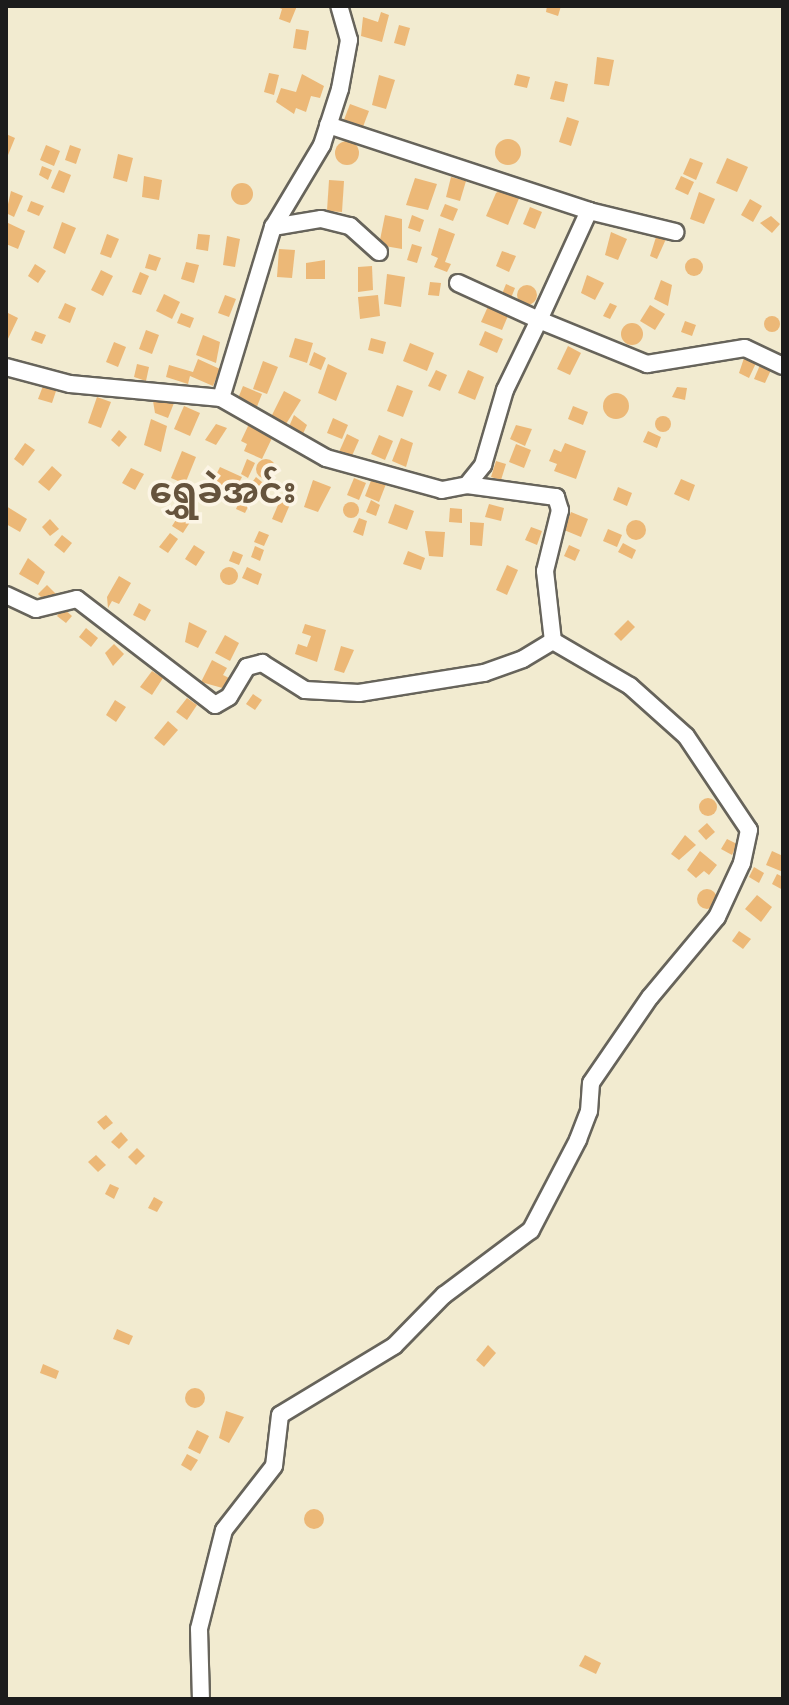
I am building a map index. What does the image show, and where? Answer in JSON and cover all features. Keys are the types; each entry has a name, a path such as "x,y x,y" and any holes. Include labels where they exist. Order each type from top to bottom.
{"street":[{"path":"221,398 273,227 328,125 349,40 340,6"},
{"path":"328,125 589,211 675,232"},
{"path":"467,485 483,465 505,390 589,211"},
{"path":"273,227 321,219 350,226 379,252"},
{"path":"458,283 647,364 745,348 783,366"},
{"path":"6,367 70,384 221,398 326,458 442,490 467,485 556,497 560,510 545,571 553,641"},
{"path":"6,595 36,609 77,599 215,705 229,697 247,667 262,663 305,690 359,693 484,673 523,659 553,641"},
{"path":"201,1699 199,1629 224,1530 274,1466 280,1415 394,1346 444,1295 531,1230 578,1140 589,1111 591,1083 650,997 717,917 742,863 749,830 686,736 630,686 553,641"}],"building":[{"path":"275,6 297,6 290,23 279,19 282,9"},
{"path":"547,6 561,6 558,16 546,12"},
{"path":"381,12 389,15 382,42 361,36 363,17 378,22"},
{"path":"399,25 410,28 405,46 394,43"},
{"path":"296,29 309,31 306,50 293,48"},
{"path":"597,57 614,60 609,86 594,84"},
{"path":"269,73 279,75 274,95 264,92"},
{"path":"302,74 324,86 320,98 311,96 306,112 296,108 294,114 276,102 281,88 296,92"},
{"path":"517,74 530,77 527,88 514,85"},
{"path":"379,75 395,80 386,109 372,105"},
{"path":"555,81 568,84 564,102 550,99"},
{"path":"350,104 369,111 361,132 342,125"},
{"path":"567,117 579,121 571,146 559,142"},
{"path":"6,134 15,138 6,160"},
{"path":"508,139 517,143 521,152 517,161 508,165 499,161 495,152 499,143"},
{"path":"347,141 355,145 359,153 355,161 347,165 339,161 335,153 339,145"},
{"path":"46,145 60,151 54,166 40,160"},
{"path":"70,145 81,149 76,164 65,160"},
{"path":"118,154 133,158 127,182 113,178"},
{"path":"690,158 703,163 696,180 683,174"},
{"path":"727,158 748,167 737,192 716,183"},
{"path":"42,166 52,170 48,180 39,175"},
{"path":"59,170 71,175 64,193 51,188"},
{"path":"144,176 162,180 159,200 142,197"},
{"path":"681,176 694,182 688,195 675,189"},
{"path":"451,177 466,181 460,201 446,197"},
{"path":"415,178 437,184 428,210 406,205"},
{"path":"329,180 344,181 342,212 327,211"},
{"path":"242,183 250,186 253,194 250,202 242,205 234,202 231,194 234,186"},
{"path":"503,189 520,196 508,225 486,216 496,193"},
{"path":"11,191 23,196 14,217 6,213"},
{"path":"699,192 715,199 704,224 690,219"},
{"path":"750,199 762,206 753,222 741,215"},
{"path":"31,201 44,206 39,216 27,211"},
{"path":"445,204 458,209 453,221 440,216"},
{"path":"530,207 542,212 535,229 523,224"},
{"path":"385,215 402,219 402,249 379,245"},
{"path":"412,215 424,220 420,232 408,228"},
{"path":"771,216 780,224 772,233 760,223"},
{"path":"6,222 25,231 18,249 6,244"},
{"path":"62,222 76,228 65,254 53,248"},
{"path":"439,228 455,234 445,262 451,264 447,272 434,267 438,258 431,255"},
{"path":"611,232 627,239 618,260 605,255"},
{"path":"107,234 119,239 111,258 100,254"},
{"path":"198,234 210,235 208,251 196,249"},
{"path":"657,234 666,239 657,259 650,256"},
{"path":"227,236 240,239 235,267 223,265"},
{"path":"412,244 422,247 417,263 407,260"},
{"path":"279,249 295,250 292,278 277,277"},
{"path":"502,251 516,256 509,272 496,266"},
{"path":"149,254 161,258 156,271 145,268"},
{"path":"694,258 703,267 694,276 685,267"},
{"path":"325,260 325,279 306,279 306,263"},
{"path":"186,262 199,265 194,283 181,279"},
{"path":"35,264 46,271 38,283 28,276"},
{"path":"372,266 373,290 358,292 358,267"},
{"path":"101,270 113,276 103,296 91,290"},
{"path":"140,272 149,276 141,295 132,292"},
{"path":"387,274 405,277 401,307 384,304"},
{"path":"587,275 604,283 595,300 581,293"},
{"path":"661,280 672,285 668,306 654,299"},
{"path":"430,282 441,283 439,296 428,295"},
{"path":"506,284 515,288 511,298 502,294"},
{"path":"523,285 531,285 537,295 531,305 523,305 517,299 517,291"},
{"path":"164,294 180,302 172,319 156,311"},
{"path":"225,295 236,299 229,317 218,313"},
{"path":"378,295 380,316 360,319 358,297"},
{"path":"490,302 510,311 502,330 481,322"},
{"path":"65,303 76,308 70,323 58,318"},
{"path":"610,303 617,306 610,319 603,316"},
{"path":"650,305 665,314 655,330 640,321"},
{"path":"6,312 18,318 6,343"},
{"path":"181,313 194,318 190,328 177,323"},
{"path":"772,316 778,318 778,330 772,332 766,330 764,324 766,318"},
{"path":"685,321 696,325 692,336 681,332"},
{"path":"632,323 643,334 632,345 621,334"},
{"path":"146,330 159,335 152,354 139,349"},
{"path":"35,331 46,335 42,344 31,340"},
{"path":"485,331 503,339 497,353 479,345"},
{"path":"203,335 220,342 216,363 196,355"},
{"path":"295,338 313,343 307,363 289,357"},
{"path":"371,338 386,342 383,354 368,350"},
{"path":"114,342 126,347 118,367 106,362"},
{"path":"410,343 434,353 427,371 403,361"},
{"path":"568,346 581,353 570,375 557,369"},
{"path":"314,352 326,358 321,370 309,365"},
{"path":"744,358 756,363 749,378 739,373"},
{"path":"198,359 220,369 213,386 190,376 188,384 166,377 169,365 193,372"},
{"path":"263,361 278,367 267,394 253,389"},
{"path":"137,364 149,367 146,381 134,377"},
{"path":"328,364 347,373 336,401 318,393"},
{"path":"760,365 771,370 765,383 754,379"},
{"path":"436,370 447,375 440,391 428,386"},
{"path":"468,370 484,377 475,400 458,393"},
{"path":"397,385 413,391 403,417 387,411"},
{"path":"43,386 56,391 52,403 38,399"},
{"path":"243,386 262,394 256,409 237,401"},
{"path":"677,387 687,388 685,400 672,397"},
{"path":"284,391 301,400 286,424 271,417"},
{"path":"616,393 625,397 629,406 625,415 616,419 607,415 603,406 607,397"},
{"path":"152,395 176,398 168,418 155,413"},
{"path":"97,397 111,402 101,428 88,423"},
{"path":"184,406 200,413 190,436 174,429"},
{"path":"573,406 588,412 583,425 568,419"},
{"path":"294,415 307,425 302,436 288,429"},
{"path":"663,416 669,418 669,430 663,432 657,430 655,424 657,418"},
{"path":"333,418 348,425 342,439 327,433"},
{"path":"151,419 167,426 161,452 144,445"},
{"path":"216,424 227,428 216,445 205,440"},
{"path":"249,424 273,436 262,459 244,451 247,444 241,441"},
{"path":"516,425 532,429 525,446 510,439"},
{"path":"119,430 127,437 119,447 111,440"},
{"path":"648,431 661,437 657,448 643,442"},
{"path":"347,434 359,440 351,458 339,452"},
{"path":"379,435 393,441 385,460 371,454"},
{"path":"401,438 413,443 406,467 392,461"},
{"path":"25,443 35,450 23,466 14,459"},
{"path":"565,443 586,451 576,479 554,471 557,464 549,461 554,449 561,452"},
{"path":"516,444 531,450 524,468 509,462"},
{"path":"182,451 196,457 185,484 171,478"},
{"path":"247,459 255,463 248,478 241,474"},
{"path":"266,459 273,462 276,469 273,476 266,479 259,476 256,469 259,462"},
{"path":"496,461 506,464 501,480 491,477"},
{"path":"52,466 62,475 49,491 38,482"},
{"path":"220,467 242,477 232,496 211,485"},
{"path":"131,468 144,474 135,490 122,483"},
{"path":"256,477 268,487 256,502 245,492"},
{"path":"354,478 366,483 359,500 347,495"},
{"path":"372,478 386,484 379,502 365,496"},
{"path":"681,479 695,485 689,501 674,494"},
{"path":"313,480 331,487 318,512 304,507"},
{"path":"618,487 632,493 627,506 613,500"},
{"path":"209,489 223,495 219,503 206,497"},
{"path":"242,496 251,501 245,513 236,509"},
{"path":"281,498 291,502 282,523 272,519"},
{"path":"371,500 380,505 376,516 366,512"},
{"path":"351,502 357,504 357,516 351,518 345,516 343,510 345,504"},
{"path":"395,504 414,511 407,530 388,523"},
{"path":"489,504 504,508 501,521 485,517"},
{"path":"6,506 27,519 20,532 6,524"},
{"path":"450,508 462,509 462,523 449,522"},
{"path":"183,509 194,516 183,533 172,526"},
{"path":"571,512 588,519 581,537 564,530"},
{"path":"359,518 367,521 363,536 353,532"},
{"path":"50,519 59,529 50,536 42,527"},
{"path":"636,520 643,523 646,530 643,537 636,540 629,537 626,530 629,523"},
{"path":"470,522 484,523 482,546 470,545"},
{"path":"531,527 542,531 537,545 525,540"},
{"path":"608,529 622,535 617,547 603,541"},
{"path":"259,531 269,535 264,546 254,542"},
{"path":"425,531 445,532 443,557 429,556"},
{"path":"170,533 178,539 168,553 159,547"},
{"path":"62,535 72,543 64,553 54,545"},
{"path":"623,543 636,550 632,559 618,552"},
{"path":"194,545 205,552 196,566 185,559"},
{"path":"569,545 580,550 575,561 564,556"},
{"path":"255,546 264,550 260,561 251,557"},
{"path":"233,551 243,555 239,565 229,561"},
{"path":"408,551 425,558 421,570 403,564"},
{"path":"28,558 45,572 38,585 19,574"},
{"path":"507,565 518,570 507,595 496,590"},
{"path":"229,567 238,576 229,585 220,576"},
{"path":"247,567 262,574 258,585 242,578"},
{"path":"119,576 131,583 119,604 112,601 108,608 107,597"},
{"path":"47,585 56,594 47,603 38,594"},
{"path":"139,603 151,610 145,621 133,615"},
{"path":"63,608 72,616 66,623 57,616"},
{"path":"628,620 635,627 621,641 614,634"},
{"path":"189,622 207,631 198,648 185,642"},
{"path":"305,624 326,630 317,662 295,654 298,644 307,647 311,636 302,633"},
{"path":"86,628 98,638 91,647 79,637"},
{"path":"225,635 239,643 230,661 215,653"},
{"path":"114,644 124,654 113,666 105,653"},
{"path":"341,646 354,650 344,673 334,670"},
{"path":"212,660 227,668 223,675 231,679 226,689 201,682"},
{"path":"152,671 163,678 152,695 140,687"},
{"path":"253,694 262,700 255,710 246,704"},
{"path":"187,698 197,705 187,720 176,712"},
{"path":"115,700 126,707 116,722 106,715"},
{"path":"168,721 178,730 164,746 154,738"},
{"path":"708,798 717,807 708,816 699,807"},
{"path":"707,823 715,832 706,840 698,831"},
{"path":"685,835 696,845 679,860 671,854"},
{"path":"727,839 737,844 732,855 721,849"},
{"path":"700,851 717,865 709,875 704,871 696,878 687,870"},
{"path":"772,851 783,856 783,872 766,865"},
{"path":"754,867 764,873 759,883 749,877"},
{"path":"777,874 783,877 783,890 772,884"},
{"path":"707,889 714,892 717,899 714,906 707,909 700,906 697,899 700,892"},
{"path":"757,895 772,907 761,922 745,909"},
{"path":"739,931 751,939 743,949 732,941"},
{"path":"106,1115 113,1123 104,1130 97,1122"},
{"path":"121,1132 128,1140 119,1149 111,1142"},
{"path":"137,1148 145,1156 136,1165 128,1157"},
{"path":"96,1155 106,1165 98,1172 88,1162"},
{"path":"110,1184 119,1188 114,1199 105,1194"},
{"path":"154,1197 163,1202 157,1212 148,1208"},
{"path":"117,1329 133,1336 129,1345 113,1339"},
{"path":"488,1345 496,1353 484,1367 476,1360"},
{"path":"43,1364 59,1371 56,1379 40,1373"},
{"path":"195,1388 202,1391 205,1398 202,1405 195,1408 188,1405 185,1398 188,1391"},
{"path":"226,1411 244,1417 229,1443 219,1438"},
{"path":"197,1430 209,1436 200,1454 188,1448"},
{"path":"187,1454 198,1460 191,1471 181,1465"},
{"path":"314,1509 321,1512 324,1519 321,1526 314,1529 307,1526 304,1519 307,1512"},
{"path":"585,1655 601,1663 596,1674 579,1666"}],"district":[{"name":"ရွှေခဲအင်း","path":"223,495"}]}
